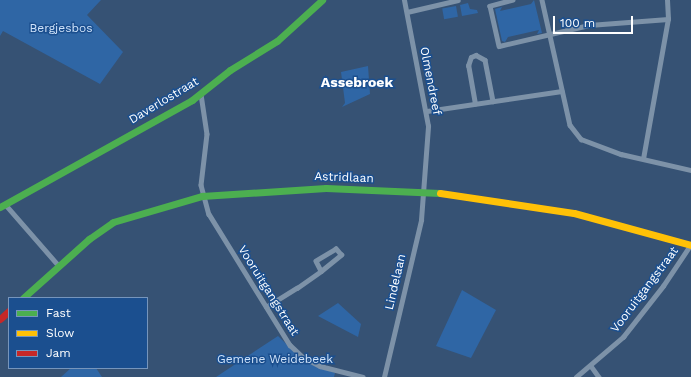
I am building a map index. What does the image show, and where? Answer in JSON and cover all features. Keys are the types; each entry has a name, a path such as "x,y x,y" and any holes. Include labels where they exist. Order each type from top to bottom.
{"main road":[{"name":"Daverlostraat","path":"2,205 201,94 230,70 277,41 322,0"},
{"name":"Astridlaan","path":"24,297 92,236 113,222 202,196 287,188 424,191 535,206 574,213 691,245"},
{"path":"0,319 8,311"}],"street":[{"name":"Olmendreef","path":"404,0 427,111 424,191"},
{"path":"407,12 458,0"},
{"path":"514,0 490,6 499,46 589,25 668,19"},
{"path":"542,0 570,125 581,139 598,147 691,170"},
{"path":"642,159 668,19 667,0"},
{"path":"475,104 468,66 470,58 476,55 485,60 492,101"},
{"path":"427,111 562,91"},
{"path":"201,94 207,134 202,196"},
{"name":"Lindelaan","path":"384,377 421,220 424,191"},
{"name":"Vooruitgangstraat","path":"202,196 209,214 283,337 303,357 330,370 363,377"},
{"path":"2,205 59,266"},
{"name":"Vooruitgangstraat","path":"576,377 591,366 635,322 691,245"},
{"path":"266,307 321,271 341,256 336,249 316,261 321,271"},
{"path":"591,366 599,377"}],"green space":[{"name":"Bergjesbos","path":"0,0 101,0 87,15 123,52 100,84 3,31 0,36"},
{"path":"534,0 542,33 537,34 539,30 508,37 505,42 502,41 495,9 502,7 500,11 531,4"},
{"path":"468,3 470,9 477,10 478,13 462,16 460,5"},
{"path":"456,6 458,17 444,19 442,8"},
{"path":"368,66 370,94 342,107 345,103 341,72"},
{"path":"462,290 496,310 471,358 436,346"},
{"path":"338,303 361,324 358,337 318,316"},
{"name":"Gemene Weidebeek","path":"278,336 305,362 335,373 334,377 216,377"},
{"path":"70,369 97,369 102,377 61,377"}],"traffic: fast":[{"path":"0,207 192,100 230,70 277,41 322,0"},
{"path":"24,297 89,239 113,222 202,196 326,188 440,193"}],"traffic: slow":[{"path":"440,193 574,213 691,245"}],"traffic: jam":[{"path":"0,319 8,312"}],"district":[{"name":"Assebroek","path":"357,82"}]}
